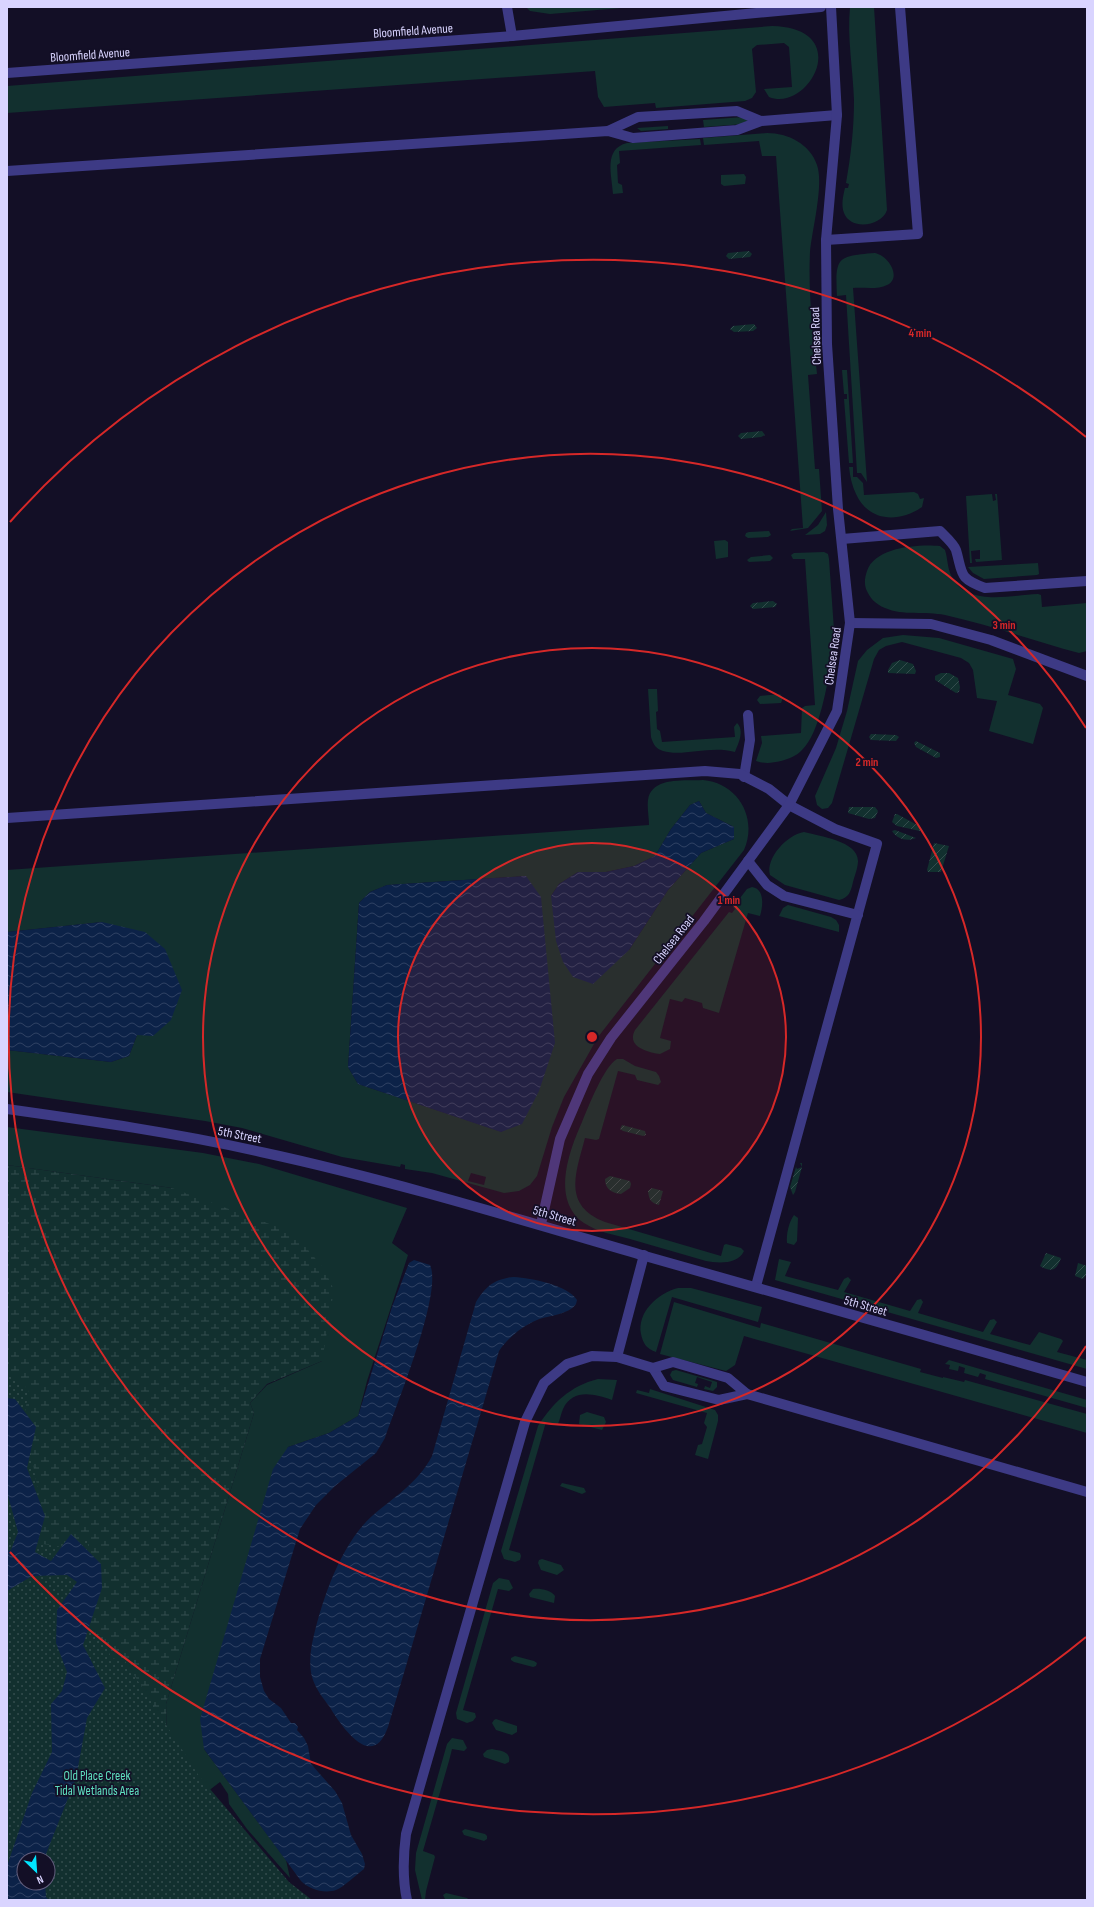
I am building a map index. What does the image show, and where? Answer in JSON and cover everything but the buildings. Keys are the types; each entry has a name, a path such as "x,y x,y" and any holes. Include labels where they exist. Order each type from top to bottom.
{"street":[{"path":"507,7 512,36"},
{"name":"Bloomfield Avenue","path":"7,73 512,36 821,7"},
{"name":"Chelsea Road","path":"541,1224 560,1138 588,1074 611,1038 704,921 789,805 837,711 850,623 827,344 826,240 837,115 831,7"},
{"path":"826,240 918,234 900,7"},
{"path":"608,131 638,117 737,111 761,121"},
{"path":"7,171 608,131 634,138 737,130 761,121 837,115"},
{"path":"842,539 940,531 956,549 958,561 963,574 970,582 985,588 1087,581"},
{"path":"850,623 931,624 991,640 1087,676"},
{"path":"744,777 750,740 748,715"},
{"path":"7,818 706,771 740,774 769,789 789,805 835,828 877,844 756,1286"},
{"path":"748,861 767,885 784,896 858,915"},
{"name":"5th Street","path":"7,1109 156,1132 262,1152 541,1224 1087,1382"},
{"path":"617,1357 644,1255"},
{"path":"407,1900 403,1883 403,1859 406,1834 525,1422 544,1383 567,1364 592,1356 617,1357 653,1368 673,1362 728,1378 747,1394 1087,1492"},
{"path":"653,1368 664,1386 719,1400 747,1394"}],"green space":[{"path":"526,7 633,7 550,14 530,11"},
{"path":"850,7 874,7 887,210 879,220 866,224 859,224 848,219 844,213 843,207 845,188 848,188 849,184 846,183 852,142 854,110 849,30"},
{"path":"772,26 797,30 812,40 818,54 817,68 809,82 798,93 784,99 769,97 764,89 792,87 789,47 784,43 757,45 752,49 756,92 752,98 745,101 656,108 655,103 604,107 598,97 595,71 7,113 7,86"},
{"path":"743,117 748,120 744,124 704,127 703,120"},
{"path":"668,126 668,129 641,131 637,128"},
{"path":"767,133 783,135 804,146 814,158 819,174 817,208 810,252 811,313 817,374 808,375 815,469 819,469 822,511 808,528 790,531 792,529 803,528 776,156 762,156 759,141 704,145 703,138"},
{"path":"700,139 701,145 619,151 620,163 617,165 618,183 622,185 623,193 613,194 611,164 612,157 619,146 627,143"},
{"path":"744,174 746,177 745,184 724,186 721,184 721,175"},
{"path":"749,251 752,254 750,257 729,259 726,256 728,253"},
{"path":"875,253 885,258 892,268 893,277 891,282 883,287 853,288 867,482 861,473 857,473 846,295 837,296 836,283 838,266 841,261 853,256"},
{"path":"754,324 757,328 753,331 734,332 730,329 733,326"},
{"path":"842,370 847,370 853,463 849,463 844,399 847,399 847,394 844,394"},
{"path":"762,431 765,435 761,437 741,439 738,436 741,433"},
{"path":"849,467 853,467 853,477 857,477 863,483 864,495 914,492 918,494 920,499 924,498 922,507 904,516 885,517 877,515 862,503 856,494 851,481"},
{"path":"992,494 993,501 996,500 995,494 997,494 1002,560 976,562 975,559 980,559 980,550 971,551 972,563 970,563 966,496"},
{"path":"826,512 827,525 825,531 820,534 805,535 818,525"},
{"path":"769,531 771,535 768,537 748,538 745,536 746,533 749,532"},
{"path":"725,540 728,542 728,557 716,559 714,541"},
{"path":"940,546 945,550 952,577 959,586 968,592 979,596 990,597 1038,594 1041,595 1042,607 1087,603 1087,651 1079,653 979,623 945,615 899,612 878,605 871,598 866,589 865,578 872,563 879,557 888,552 909,547"},
{"path":"824,552 828,554 829,559 834,630 832,655 830,654 829,659 832,660 822,708 814,732 798,754 775,762 765,763 756,761 762,743 761,736 801,733 802,708 805,706 815,705 805,559 793,559 791,555 794,553"},
{"path":"770,555 773,558 770,561 749,562 747,560 751,557"},
{"path":"1038,563 1039,574 1037,575 984,579 973,573 968,567"},
{"path":"773,601 777,604 775,607 753,609 750,606 753,603"},
{"path":"903,635 939,638 1013,659 1016,669 1008,695 1040,704 1043,708 1033,744 989,731 997,701 977,698 973,670 969,663 961,658 902,642 886,646 879,650 874,659 832,803 828,808 822,809 817,805 815,796 836,748 847,711 858,661 867,650 883,638"},
{"path":"900,660 913,664 916,671 915,674 888,673 892,663"},
{"path":"941,673 949,673 958,678 960,687 959,692 956,693 935,680 935,676"},
{"path":"648,689 657,689 657,729 660,731 662,742 735,737 734,727 737,723 741,734 735,752 726,750 707,750 679,753 658,749 651,737"},
{"path":"780,694 783,698 781,703 760,704 757,700 760,696"},
{"path":"871,734 896,735 899,737 896,741 871,740 869,737"},
{"path":"916,741 940,753 940,757 936,758 916,747 914,743"},
{"path":"703,780 726,788 735,795 742,804 748,826 748,838 744,850 598,1037 564,1097 552,1127 537,1176 530,1185 519,1191 504,1193 432,1173 405,1169 405,1165 401,1164 400,1167 342,1157 242,1128 205,1121 7,1092 7,1050 111,1062 129,1056 137,1035 102,922 7,932 7,870 649,825 648,800 655,787 670,781","holes":["699,801 706,813 734,827 734,839 701,853 668,890 629,950 551,896 559,884 578,872 606,872 634,866 655,856 671,829 690,805","526,876 502,1132 358,1084 348,1067 359,903 370,892 387,885","471,1173 486,1177 484,1185 468,1181"]},
{"path":"849,807 875,807 878,811 875,818 869,819 848,813"},
{"path":"895,814 919,826 920,831 897,826 892,822"},
{"path":"895,830 916,838 909,840 902,839 894,834 892,831"},
{"path":"804,832 837,840 852,849 856,854 858,861 857,868 850,891 845,898 839,900 785,885 770,875 769,868 774,854 791,837"},
{"path":"934,843 949,846 941,872 928,872 927,870"},
{"path":"752,887 756,888 761,894 762,908 760,916 748,913 719,1013 703,1008 702,1003 685,998 682,1002 670,999 660,1038 671,1041 670,1049 660,1054 640,1048 633,1041 635,1030 729,912 732,913 735,909 733,907 747,889"},
{"path":"788,905 831,917 836,920 839,925 839,932 779,916 783,908"},
{"path":"617,1059 623,1059 635,1066 656,1072 661,1082 658,1085 637,1080 635,1075 618,1071 599,1139 596,1140 585,1138 578,1164 576,1187 577,1197 582,1207 591,1215 605,1222 721,1256 724,1245 726,1244 741,1248 744,1251 737,1259 727,1262 706,1261 612,1235 589,1226 574,1213 568,1202 565,1189 568,1161 577,1134 597,1088 607,1070"},
{"path":"622,1125 645,1131 646,1135 643,1136 623,1131 620,1129"},
{"path":"7,1127 203,1153 259,1164 407,1208 392,1243 408,1255 367,1381 358,1416 329,1433 288,1447 204,1749 286,1860 290,1878 247,1829 229,1804 228,1794 220,1782 203,1795 167,1744 166,1704 254,1413 250,1403 267,1385 322,1361 172,1188 7,1165"},
{"path":"7,1165 172,1188 294,1233 324,1269 334,1290 322,1361 267,1384 250,1403 254,1413 166,1704 167,1744 56,1891 56,1851 48,1851 51,1561 35,1552 27,1468 7,1398"},
{"path":"796,1167 797,1169 802,1167 793,1195 790,1187"},
{"path":"610,1176 630,1181 630,1188 621,1194 615,1193 608,1188 605,1182 605,1179"},
{"path":"652,1188 663,1191 659,1205 652,1202 650,1199 648,1191"},
{"path":"794,1215 798,1218 797,1241 794,1245 787,1243 787,1232"},
{"path":"1046,1253 1061,1258 1056,1268 1051,1270 1040,1266"},
{"path":"779,1259 791,1262 785,1276 838,1290 844,1279 848,1277 851,1280 844,1292 910,1311 917,1300 921,1299 923,1302 918,1313 983,1332 990,1320 994,1319 997,1322 990,1334 1030,1345 1039,1332 1061,1339 1063,1341 1057,1352 1087,1360 1087,1369 775,1280"},
{"path":"1078,1263 1087,1266 1087,1274 1083,1279 1075,1276"},
{"path":"678,1288 691,1288 762,1307 758,1322 672,1297 656,1352 653,1351 646,1346 642,1338 642,1318 650,1305 656,1299 663,1294"},
{"path":"674,1302 760,1328 761,1323 921,1369 920,1372 964,1382 965,1380 1087,1414 1087,1433 744,1336 735,1365 726,1371 660,1354"},
{"path":"949,1360 1087,1400 1087,1408 985,1379 986,1375 980,1373 978,1377 964,1373 965,1368 959,1366 958,1371 949,1369 950,1365 945,1364"},
{"path":"676,1370 717,1382 717,1387 713,1391 704,1389 705,1386 710,1388 712,1382 697,1377 695,1383 698,1384 697,1387 673,1380 670,1375 672,1371"},
{"name":"Old Place Creek Tidal Wetlands Area","path":"7,1371 29,1390 24,1417 39,1496 37,1543 62,1547 87,1539 92,1573 82,1624 104,1638 111,1658 125,1661 199,1776 289,1882 312,1900 7,1900"},
{"path":"598,1379 617,1380 612,1400 598,1396 584,1394 578,1395 567,1402 558,1424 546,1422 509,1550 520,1553 520,1560 515,1562 504,1559 501,1551 538,1426 563,1396 579,1386"},
{"path":"650,1389 715,1410 718,1415 718,1421 708,1459 695,1455 698,1445 702,1444 707,1427 704,1423 707,1413 636,1393 637,1390 649,1393"},
{"path":"587,1412 604,1417 606,1422 602,1430 579,1424 580,1415"},
{"path":"562,1483 584,1488 586,1492 582,1494 560,1486"},
{"path":"542,1559 561,1565 564,1570 557,1575 541,1570 538,1563 539,1560"},
{"path":"499,1578 509,1580 513,1588 509,1591 498,1589 463,1710 475,1713 476,1717 473,1721 467,1723 457,1719 456,1713 493,1583"},
{"path":"533,1589 542,1589 551,1592 555,1596 554,1603 530,1597 529,1594"},
{"path":"515,1656 534,1661 537,1663 536,1666 533,1667 514,1662 511,1658"},
{"path":"496,1719 517,1726 517,1732 512,1735 496,1730 492,1723"},
{"path":"452,1738 463,1740 467,1748 464,1751 452,1749 423,1851 434,1855 435,1857 425,1900 422,1900 415,1870 416,1853 447,1744"},
{"path":"492,1749 505,1752 509,1758 509,1762 505,1764 484,1757 483,1754 487,1750"},
{"path":"465,1829 485,1834 487,1839 484,1841 464,1835 462,1831"},
{"path":"49,1891 56,1891 49,1900"},
{"path":"446,1893 467,1898 469,1900 445,1899 443,1895"}],"water":[{"path":"699,801 706,813 734,827 734,839 701,853 668,890 629,950 593,984 573,977 563,962 556,941 551,896 559,884 578,872 606,872 634,866 655,856 671,829 690,805"},
{"path":"526,876 541,897 555,1043 539,1091 522,1124 501,1132 358,1084 348,1067 359,903 370,892 387,885"},
{"path":"102,922 145,932 165,949 182,990 171,1020 153,1036 137,1035 129,1056 111,1062 7,1050 7,932"},
{"path":"414,1260 430,1265 432,1279 430,1299 408,1376 385,1438 376,1453 335,1486 316,1505 300,1529 260,1659 260,1677 264,1691 269,1699 281,1708 291,1723 295,1723 298,1727 297,1730 304,1738 308,1746 311,1764 335,1791 342,1803 351,1835 362,1854 365,1864 364,1869 336,1890 322,1891 312,1888 301,1881 204,1749 200,1719 273,1469 288,1447 329,1433 358,1416 392,1307 409,1263"},
{"path":"514,1277 530,1279 558,1286 566,1290 577,1300 576,1304 573,1308 564,1313 537,1320 521,1329 511,1337 499,1351 388,1727 381,1740 374,1746 366,1746 349,1734 316,1687 313,1680 310,1667 312,1644 321,1610 333,1575 350,1542 372,1516 413,1482 432,1456 476,1302 491,1284"},
{"path":"7,1398 15,1399 36,1427 27,1468 45,1516 35,1552 51,1561 71,1534 101,1564 102,1588 83,1645 105,1688 87,1718 76,1778 47,1851 16,1851 16,1891 46,1891 46,1897 49,1900 7,1900 7,1866 32,1793 52,1752 51,1704 62,1691 67,1672 56,1643 57,1610 77,1582 67,1575 32,1576 7,1591 7,1551 11,1550 18,1532 7,1492"}]}
